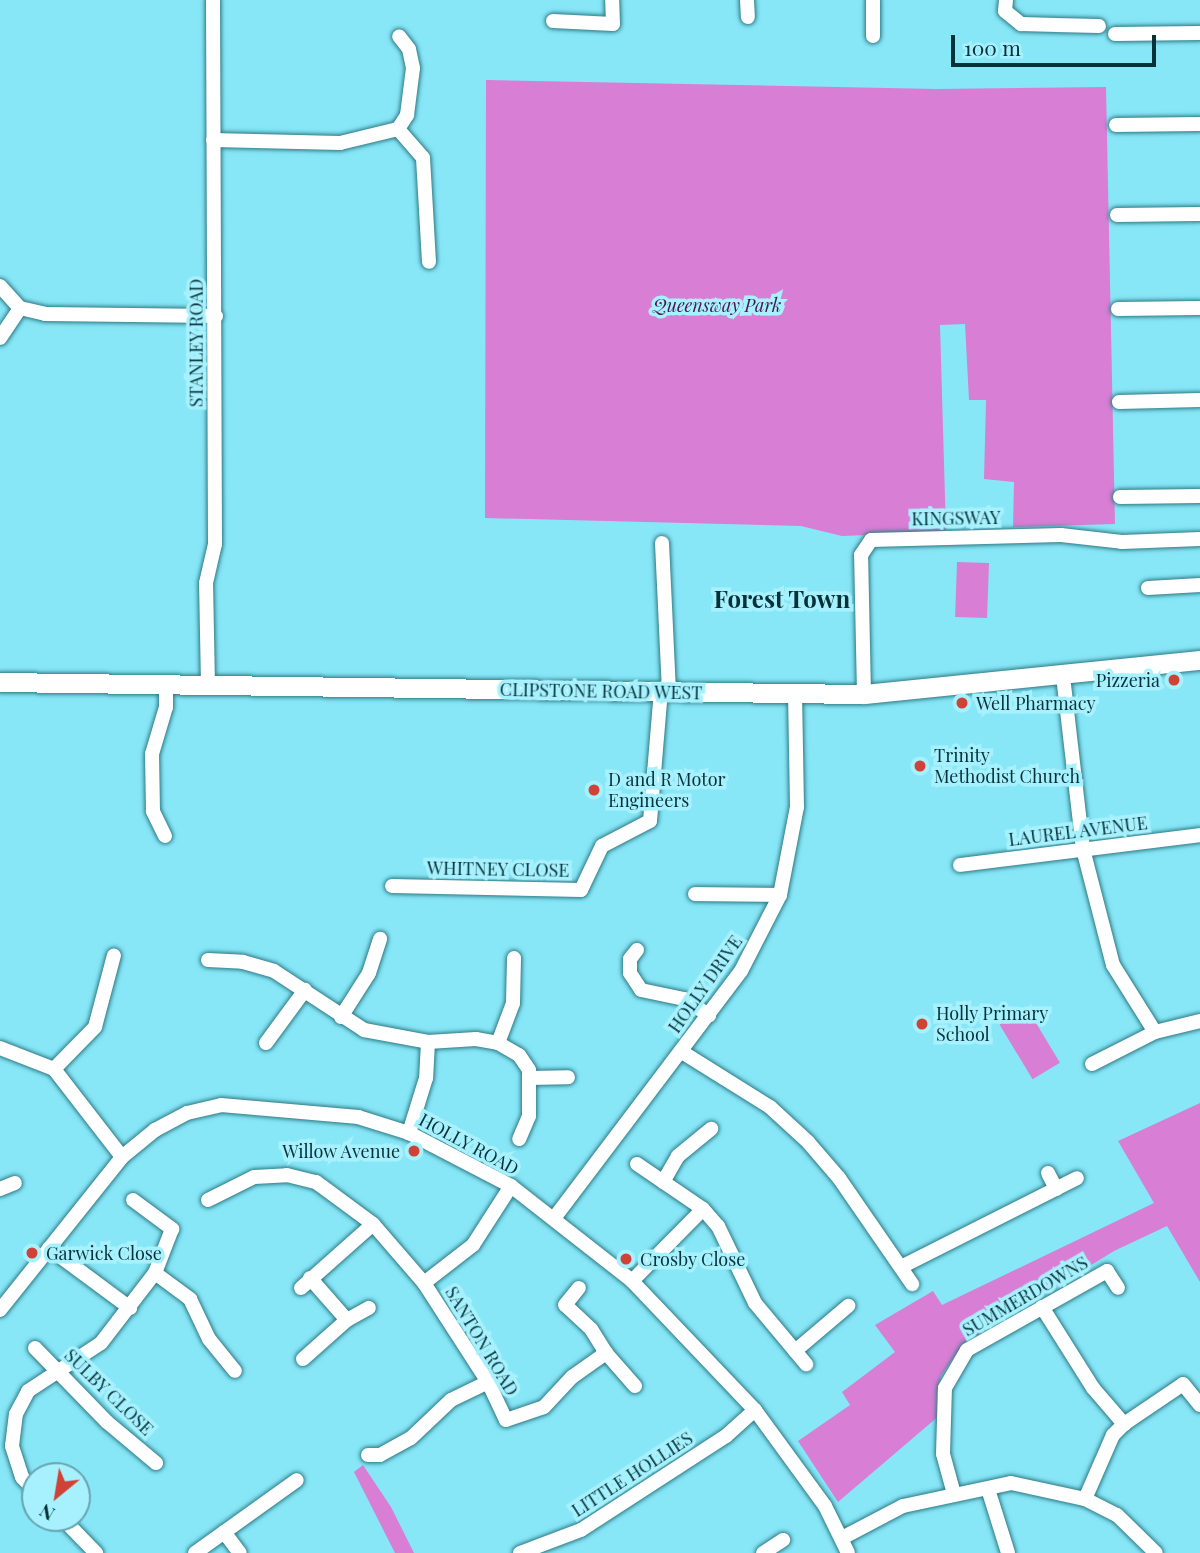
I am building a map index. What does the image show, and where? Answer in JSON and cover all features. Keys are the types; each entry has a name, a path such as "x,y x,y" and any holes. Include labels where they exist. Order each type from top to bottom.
{"main road":[{"name":"CLIPSTONE ROAD WEST","path":"0,682 864,694 1063,677 1200,660"}],"street":[{"name":"STANLEY ROAD","path":"208,685 206,583 215,544 213,0"},
{"path":"553,21 613,24 612,0"},
{"path":"747,0 748,16"},
{"path":"873,0 873,36"},
{"path":"1006,0 1005,11 1021,24 1099,26"},
{"path":"1115,34 1200,33"},
{"path":"213,140 340,143 398,129 407,115 413,68 409,49 399,36"},
{"path":"1116,125 1200,124"},
{"path":"398,129 423,158 429,262"},
{"path":"1117,215 1200,214"},
{"path":"0,286 20,308 45,314 216,316"},
{"path":"0,338 20,308"},
{"path":"1118,309 1200,308"},
{"path":"1119,402 1200,400"},
{"path":"1120,497 1200,496"},
{"name":"KINGSWAY","path":"864,694 861,555 871,540 1062,535 1122,542 1200,539"},
{"path":"662,543 665,692"},
{"path":"1148,588 1200,585"},
{"path":"1063,677 1083,849 1113,965 1155,1032"},
{"path":"165,835 153,811 152,765 166,685"},
{"name":"WHITNEY CLOSE","path":"392,886 582,890 602,846 650,821 665,692"},
{"name":"HOLLY DRIVE","path":"555,1217 682,1052 754,952 780,895 797,807 795,694"},
{"name":"LAUREL AVENUE","path":"960,865 1200,835"},
{"path":"695,894 780,895"},
{"path":"341,1017 369,973 380,939"},
{"path":"637,950 630,959 630,973 641,990 684,999 709,1015"},
{"path":"54,1069 95,1027 114,955"},
{"path":"498,1043 513,1003 514,958"},
{"path":"208,960 243,962 274,971 364,1030 428,1042 498,1043 519,1055 530,1077 529,1116 519,1139"},
{"path":"266,1042 305,990"},
{"path":"1092,1064 1155,1032 1200,1021"},
{"path":"409,1133 426,1079 428,1042"},
{"path":"0,1048 54,1069 122,1157"},
{"path":"682,1052 770,1107 808,1142 839,1178 912,1284"},
{"path":"530,1077 568,1077"},
{"name":"HOLLY ROAD","path":"0,1310 122,1157 155,1129 187,1113 221,1105 323,1110 409,1133 511,1186 555,1217 632,1281 755,1410 801,1470 842,1538 848,1553"},
{"path":"663,1182 678,1156 711,1129"},
{"path":"637,1164 703,1209 718,1226 755,1303 806,1364"},
{"path":"1048,1173 1056,1189"},
{"name":"SANTON ROAD","path":"208,1199 254,1177 287,1175 316,1182 373,1224 424,1283 488,1382 506,1420 544,1407 572,1377 606,1353"},
{"path":"901,1267 1077,1178"},
{"path":"0,1189 15,1183"},
{"name":"SANTON ROAD","path":"424,1283 473,1245 511,1186"},
{"path":"21,1474 12,1446 16,1414 28,1391 62,1372 101,1343 155,1273 172,1229 133,1200"},
{"path":"632,1281 703,1209"},
{"path":"347,1320 306,1283 373,1224"},
{"path":"49,1248 130,1308"},
{"name":"SUMMERDOWNS","path":"954,1494 943,1454 946,1388 953,1370 967,1350 1107,1271 1118,1288"},
{"path":"155,1273 190,1299 209,1339 235,1371"},
{"path":"579,1288 565,1305 591,1329 606,1353 635,1386"},
{"path":"795,1351 848,1306"},
{"path":"1042,1307 1093,1388 1124,1424"},
{"path":"303,1359 347,1320 369,1308"},
{"name":"SULBY CLOSE","path":"35,1349 62,1372 107,1422 156,1463"},
{"path":"368,1455 380,1455 411,1438 452,1399 488,1382"},
{"path":"1085,1499 1113,1435 1124,1424 1183,1384 1200,1405"},
{"name":"LITTLE HOLLIES","path":"520,1553 581,1531 726,1436 755,1410"},
{"path":"195,1553 297,1480"},
{"path":"842,1538 903,1506 954,1494 1025,1484 1085,1499 1117,1516 1156,1553"},
{"path":"988,1489 1008,1553"},
{"path":"76,1532 96,1553"},
{"path":"224,1532 240,1553"},
{"path":"763,1553 783,1540"}],"green space":[{"name":"Queensway Park","path":"486,80 937,89 1106,87 1115,524 1013,527 1014,482 984,479 986,400 969,400 965,324 940,325 946,532 842,536 801,526 485,518"},
{"path":"957,562 989,563 987,618 955,617"},
{"path":"1027,1008 1060,1063 1033,1079 1000,1024"},
{"path":"1200,1103 1200,1282 1167,1226 1114,1251 964,1343 941,1376 937,1393 940,1415 838,1502 798,1441 850,1405 842,1392 895,1352 875,1325 933,1291 942,1305 1154,1203 1118,1141"},
{"path":"363,1465 391,1507 414,1553 395,1553 354,1472"}],"place":[{"name":"Pizzeria","path":"1174,680"},
{"name":"Well Pharmacy","path":"962,703"},
{"name":"Trinity Methodist Church","path":"920,766"},
{"name":"D and R Motor Engineers","path":"594,790"},
{"name":"Holly Primary School","path":"922,1024"},
{"name":"Willow Avenue","path":"414,1151"},
{"name":"Garwick Close","path":"32,1253"},
{"name":"Crosby Close","path":"626,1259"}],"district":[{"name":"Forest Town","path":"782,599"}]}
